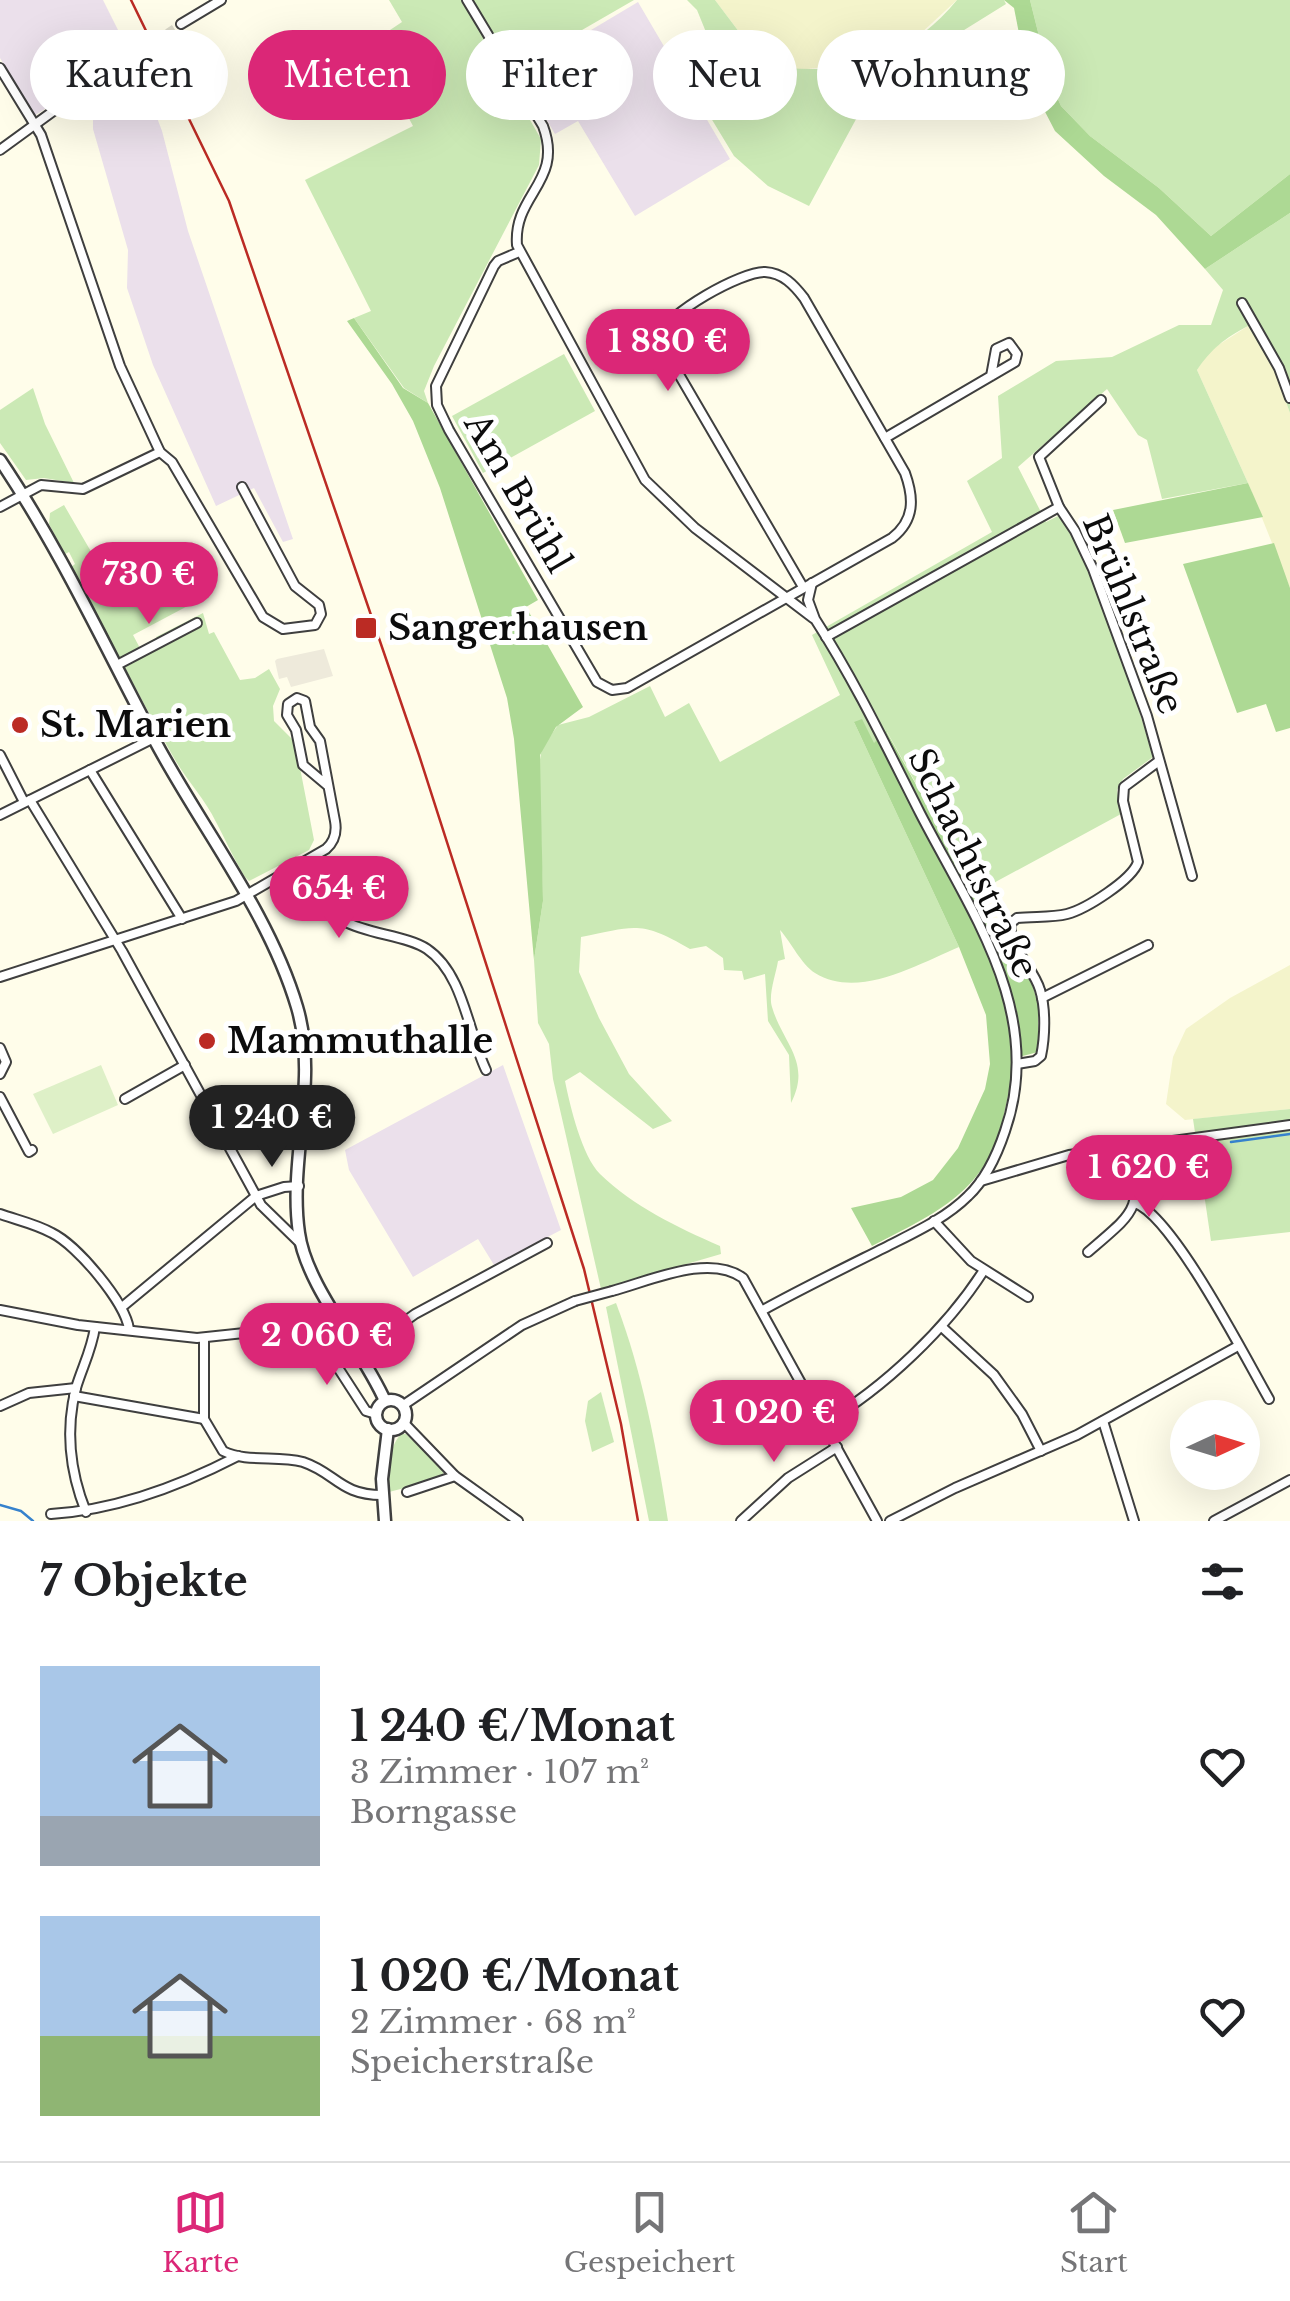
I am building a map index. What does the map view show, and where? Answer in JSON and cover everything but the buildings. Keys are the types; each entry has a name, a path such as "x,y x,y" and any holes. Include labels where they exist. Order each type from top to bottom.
{"street":[{"path":"180,24 221,0"},
{"path":"467,0 549,143 546,170 516,229 519,252 646,480 695,528 815,620"},
{"path":"0,68 35,124 124,378 160,452 172,462 264,618 283,630 315,625 321,614 319,605 295,586 242,487"},
{"path":"0,150 41,120"},
{"name":"Am Brühl","path":"519,252 494,266 438,380 436,401 449,430 597,682 612,690 625,689 785,598"},
{"path":"785,598 892,538 910,518 911,489 804,298 787,280 775,274 748,274 670,318 662,327 663,347 803,587"},
{"path":"1242,303 1279,368 1290,398"},
{"path":"885,438 991,376"},
{"name":"Brühlstraße","path":"1101,400 1038,458 1093,570 1147,716 1192,876"},
{"path":"0,506 43,484 82,490 160,452"},
{"path":"0,460 282,964 303,1031 300,1244"},
{"path":"826,637 1059,507"},
{"name":"Schachtstraße","path":"813,582 808,600 815,620 998,964 1013,1016 1018,1064 1009,1121 998,1152 981,1181"},
{"path":"117,664 197,622"},
{"path":"0,977 246,897 310,861 330,845 336,834 328,786 322,750 310,726 304,700 295,699 286,712 296,730 303,766 328,786"},
{"path":"0,815 154,738"},
{"path":"0,755 115,940 264,1210 300,1244 385,1401"},
{"path":"1018,1064 1033,1062 1041,1056 1042,998 1036,978 1011,935 1011,923 1017,918 1066,914 1100,898 1136,870 1138,862 1123,802 1124,787 1159,761"},
{"path":"90,770 182,919"},
{"path":"310,861 344,921 426,948 446,971 486,1070"},
{"path":"1042,998 1148,945"},
{"path":"0,1048 6,1062 0,1074"},
{"path":"125,1099 185,1066"},
{"path":"0,1097 28,1152 32,1150"},
{"path":"763,1310 934,1221 966,1198 981,1181 1062,1157 1290,1125"},
{"path":"1088,1252 1129,1216 1136,1203 1130,1145"},
{"path":"122,1306 256,1196 284,1186 298,1186"},
{"path":"1136,1203 1149,1210 1189,1262 1269,1399"},
{"path":"0,1214 56,1235 101,1279 122,1306 129,1329"},
{"path":"934,1221 964,1255 1028,1297"},
{"path":"361,1353 419,1312 547,1243"},
{"path":"402,1406 522,1324 575,1302 716,1266 743,1278 877,1521"},
{"path":"824,1423 859,1401 943,1328 984,1270"},
{"path":"0,1310 95,1328 204,1338 311,1326 337,1318"},
{"path":"311,1326 366,1411 376,1414"},
{"path":"86,1512 72,1467 70,1424 75,1392 95,1328"},
{"path":"943,1328 994,1375 1022,1414 1040,1451"},
{"path":"204,1338 204,1419 224,1452 298,1461 348,1490 382,1495"},
{"path":"890,1521 1103,1421 1238,1346"},
{"path":"0,1406 20,1395 75,1392 204,1419"},
{"path":"385,1401 402,1406"},
{"path":"376,1414 385,1401"},
{"path":"402,1406 403,1422 455,1476 512,1520"},
{"path":"376,1414 380,1424 388,1429 398,1428 403,1422"},
{"path":"1103,1421 1134,1521"},
{"path":"385,1521 382,1495 388,1429"},
{"path":"741,1521 788,1478 837,1447"},
{"path":"51,1514 86,1512 169,1488 238,1456"},
{"path":"406,1492 455,1476"},
{"path":"1214,1521 1290,1480"}],"shaded area":[{"path":"0,0 103,0 118,30 30,30 30,109 0,58"},
{"path":"638,2 654,30 653,120 707,120 730,159 635,216 578,121 555,134 547,120 633,120 633,30 591,30"},
{"path":"93,120 158,120 188,231 293,539 283,542 254,488 216,506 153,365 127,288 128,250"},
{"path":"324,649 333,676 291,687 287,677 279,679 277,659"},
{"path":"503,1065 561,1230 494,1265 478,1239 413,1277 349,1170 345,1150"}],"green space":[{"path":"389,0 634,0 582,30 466,30 466,120 530,120 541,139 539,165 434,366 424,391 428,403 404,388 354,318 371,311 305,180 413,126 410,120 446,120 446,30 390,30 402,22"},
{"path":"687,0 715,0 738,30 705,30 697,10"},
{"path":"715,0 957,0 924,30 817,30 817,68 797,70 797,30 738,30"},
{"path":"957,0 1004,0 1006,4 964,30 926,30"},
{"path":"1004,0 1030,0 1038,30 1018,30 1014,8"},
{"path":"1030,0 1290,0 1290,174 1211,236 1159,188 1090,136 1065,110 1065,30 1038,30"},
{"path":"797,68 817,69 817,120 856,120 809,206 768,186 734,156 712,120 797,120"},
{"path":"1065,110 1090,136 1159,188 1211,236 1290,174 1290,213 1205,269 1156,215 1104,176 1055,131 1049,120 1065,120"},
{"path":"1290,213 1290,413 1275,372 1248,326 1219,345 1197,370 1248,483 1162,499 1147,440 1138,435 1107,389 1018,467 1046,522 1058,516 1083,556 1153,757 1123,779 1117,790 1121,814 977,892 887,732 874,744 854,722 959,947 907,970 850,983 815,973 780,930 785,959 778,961 771,1002 797,1064 797,1089 791,1103 789,1055 768,1021 765,974 744,980 742,971 724,970 723,958 706,946 690,949 648,930 626,928 581,937 579,972 599,1018 629,1074 672,1121 653,1129 580,1072 565,1081 582,1143 600,1174 627,1197 720,1246 721,1254 601,1289 553,1079 549,1044 538,1023 534,960 543,901 539,765 542,748 558,725 589,717 650,686 665,717 689,703 720,762 840,695 812,635 992,532 967,481 1002,458 998,396 1056,361 1112,357 1179,325 1211,325 1223,290 1205,269"},
{"path":"354,318 403,388 428,403 538,600 526,607 583,707 556,727 540,755 543,901 534,960 507,698 440,488 413,421 347,321"},
{"path":"1248,326 1275,372 1290,413 1290,588 1197,370 1209,351"},
{"path":"564,354 595,411 483,473 452,416"},
{"path":"33,388 45,424 74,483 44,478 26,480 0,443 0,410"},
{"path":"1248,483 1263,517 1125,543 1113,510"},
{"path":"64,505 122,605 183,574 197,601 133,635 141,650 158,640 156,637 203,613 209,634 214,632 240,680 255,678 269,669 280,689 273,706 274,721 295,742 314,840 309,850 249,881 245,877 212,814 161,734 71,567 75,564 69,552 65,554 49,524 50,513"},
{"path":"1274,543 1290,588 1290,728 1276,732 1266,704 1237,713 1183,564"},
{"path":"862,719 874,743 886,731 1032,984 1038,1004 1038,1052 1011,1059 1011,1080 997,1140 973,1181 938,1210 872,1246 851,1208 901,1197 933,1180 958,1148 985,1089 990,1064 986,1015 959,947 854,722"},
{"path":"1290,965 1290,1109 1185,1120 1166,1104 1173,1057 1186,1029 1230,998"},
{"path":"101,1065 118,1105 53,1134 33,1094"},
{"path":"1290,1109 1290,1232 1211,1241 1193,1119"},
{"path":"616,1303 648,1410 668,1521 649,1521 606,1307"},
{"path":"601,1392 614,1442 592,1452 585,1421 588,1401"},
{"path":"401,1434 406,1434 443,1470 443,1478 389,1492 391,1454"}],"waterway":[{"path":"1231,1142 1290,1134"},
{"path":"0,1505 21,1511 33,1521"}],"tunnel":[{"path":"172,30 181,24"}],"railway":[{"path":"131,0 229,201 419,755 584,1269 621,1424 638,1521"}],"place":[{"name":"Sangerhausen","path":"366,628"},
{"name":"St. Marien","path":"20,725"},
{"name":"Mammuthalle","path":"207,1041"}]}
